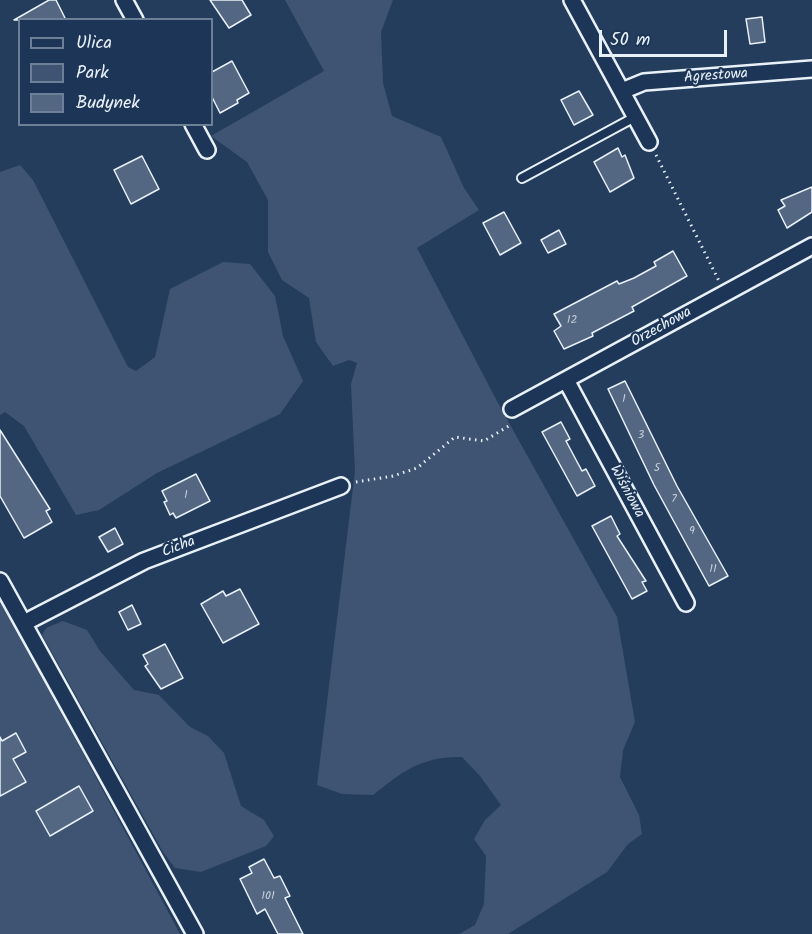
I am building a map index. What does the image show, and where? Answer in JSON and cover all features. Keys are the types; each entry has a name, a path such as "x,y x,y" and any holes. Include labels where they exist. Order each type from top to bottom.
{"street":[{"path":"124,0 134,18"},
{"path":"572,0 649,142"},
{"name":"Agrestowa","path":"622,91 644,82 812,69"},
{"path":"194,126 207,150"},
{"name":"Orzechowa","path":"515,415 566,380 812,246"},
{"name":"Wiśniowa","path":"566,380 686,603"},
{"name":"Cicha","path":"24,623 144,561 341,486"},
{"path":"0,581 195,934"}],"lane":[{"path":"522,178 635,117"}],"path":[{"path":"649,142 669,176 725,293"},
{"path":"341,486 393,476 417,468 455,437 484,441 515,415"}],"green space":[{"path":"285,0 393,0 381,32 383,83 392,116 441,137 464,188 479,210 417,248 498,403 617,617 635,722 623,750 620,777 639,815 642,834 628,844 607,872 508,934 459,934 475,925 484,904 486,856 474,839 485,820 501,805 480,776 462,757 448,757 424,762 404,772 373,795 342,794 317,785 355,471 351,384 357,363 349,360 333,366 316,342 309,298 282,280 268,252 268,200 247,162 211,136 324,71"},
{"path":"20,165 33,180 128,367 136,371 155,357 170,289 223,262 250,264 275,296 283,336 303,381 280,414 157,473 99,510 76,515 24,426 5,412 0,415 0,172"},
{"path":"0,600 12,621 180,934 0,934"},
{"path":"63,621 87,630 100,651 134,690 159,695 190,727 208,736 224,753 241,806 264,820 274,836 266,846 201,872 175,868 163,852 42,635 46,628"}],"building":[{"path":"49,0 56,0 65,18 18,18 14,20"},
{"path":"210,0 242,0 251,15 229,28"},
{"path":"762,17 765,42 750,44 746,19"},
{"path":"232,61 249,93 237,100 238,103 220,113 213,99 213,71"},
{"path":"579,91 593,115 574,125 561,100"},
{"path":"618,148 622,157 625,155 634,178 610,192 594,162"},
{"path":"142,156 159,189 131,204 114,170"},
{"path":"812,187 812,212 787,228 778,210 785,206 781,200"},
{"path":"504,212 521,243 500,255 483,223"},
{"path":"559,230 566,244 548,253 541,240"},
{"path":"673,251 687,276 632,307 634,311 592,333 593,336 564,349 554,331 561,326 554,314 617,281 619,284 634,278 656,266 654,262"},
{"path":"625,381 677,486 728,576 709,586 654,485 608,389"},
{"path":"561,422 570,439 566,441 582,471 586,469 595,486 577,496 542,432"},
{"path":"0,430 50,509 46,511 52,522 24,538 0,496"},
{"path":"196,474 210,501 176,518 173,513 170,515 162,491"},
{"path":"611,516 620,534 617,536 646,581 642,582 647,591 632,599 592,526"},
{"path":"115,528 123,544 108,552 99,537"},
{"path":"240,589 259,624 223,643 201,604 223,591 226,596"},
{"path":"132,605 141,624 128,630 119,612"},
{"path":"165,644 183,678 161,689 145,666 148,664 143,655"},
{"path":"16,733 26,752 13,759 26,782 0,796 0,737 2,741"},
{"path":"79,786 93,811 50,836 36,811"},
{"path":"264,859 274,878 280,876 290,896 285,898 303,934 278,934 265,909 257,914 240,879 252,873 249,867"}]}
